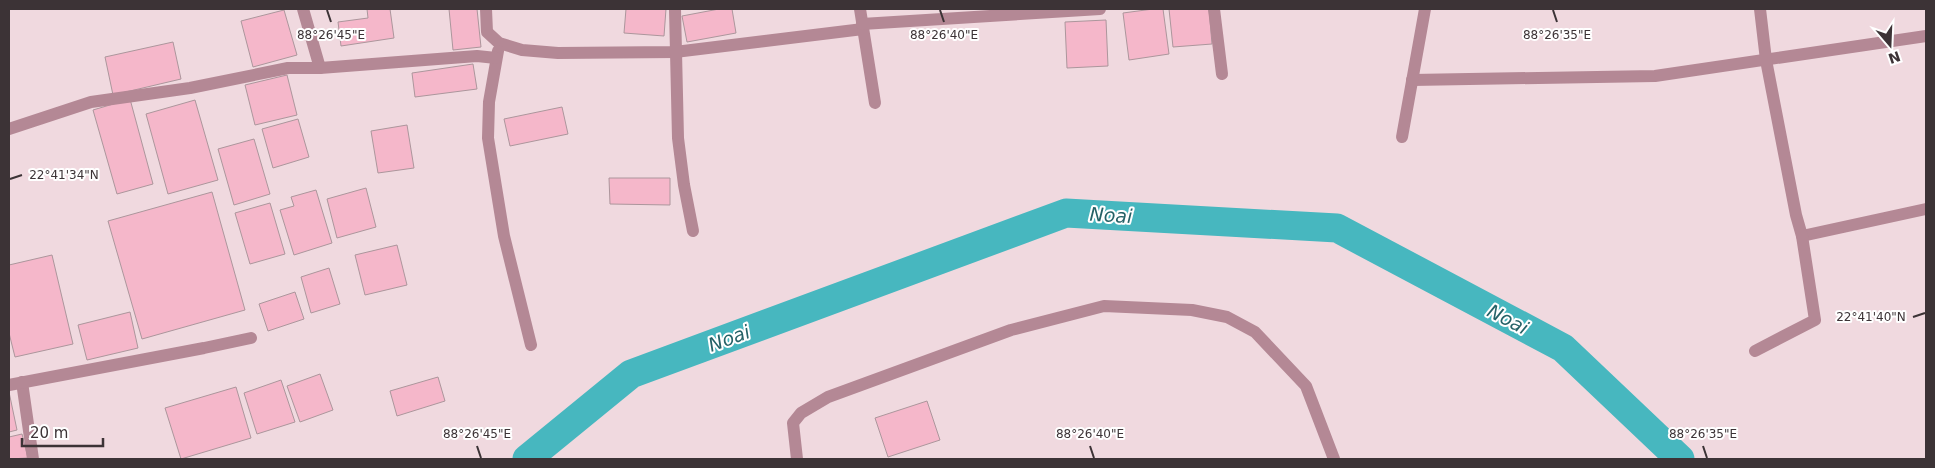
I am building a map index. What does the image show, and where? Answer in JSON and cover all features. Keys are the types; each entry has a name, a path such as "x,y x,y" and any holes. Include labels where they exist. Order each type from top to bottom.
{"street":[{"path":"303,9 320,68"},
{"path":"486,9 488,32 499,43 522,50 558,53 675,52 862,26 1100,9"},
{"path":"675,9 678,138 684,185 693,231"},
{"path":"860,9 875,103"},
{"path":"1214,9 1222,74"},
{"path":"1402,137 1425,9"},
{"path":"1755,351 1815,320 1802,236 1796,215 1766,60 1760,9"},
{"path":"1412,80 1655,76 1926,36"},
{"path":"499,43 489,102 488,138 504,236 531,345"},
{"path":"9,129 91,102 190,88 288,68 320,68 477,56 496,58"},
{"path":"1802,236 1926,209"},
{"path":"797,459 793,440 793,423 800,413 828,397 1011,330 1104,306 1192,310 1227,317 1255,332 1306,386 1334,459"},
{"path":"9,385 251,338"},
{"path":"22,382 33,459"}],"building":[{"path":"367,9 390,9 394,38 341,46 338,22 368,18"},
{"path":"449,9 477,9 481,47 453,50"},
{"path":"626,9 666,9 664,36 624,33"},
{"path":"719,9 732,9 736,33 687,42 682,16"},
{"path":"1163,9 1169,54 1129,60 1123,13"},
{"path":"1169,9 1209,9 1212,44 1173,47"},
{"path":"284,10 297,55 253,67 241,21"},
{"path":"1106,20 1108,66 1067,68 1065,22"},
{"path":"173,42 181,79 113,95 105,57"},
{"path":"473,64 477,89 415,97 412,73"},
{"path":"287,75 297,115 255,125 245,85"},
{"path":"130,99 153,184 117,194 93,110"},
{"path":"195,100 218,180 168,194 146,114"},
{"path":"562,107 568,134 510,146 504,119"},
{"path":"298,119 309,157 273,168 262,129"},
{"path":"407,125 414,168 378,173 371,131"},
{"path":"254,139 270,194 234,205 218,149"},
{"path":"609,178 670,178 670,205 610,204"},
{"path":"366,188 376,227 337,238 327,199"},
{"path":"316,190 332,243 294,255 280,210 294,206 291,197"},
{"path":"212,192 245,310 142,339 108,221"},
{"path":"270,203 285,254 250,264 235,213"},
{"path":"397,245 407,285 365,295 355,255"},
{"path":"52,255 73,344 15,357 9,333 9,265"},
{"path":"329,268 340,304 311,313 301,277"},
{"path":"295,292 304,319 268,331 259,304"},
{"path":"130,312 138,348 87,360 78,325"},
{"path":"320,374 333,410 300,422 287,386"},
{"path":"438,377 445,401 397,416 390,391"},
{"path":"281,380 295,422 257,434 244,393"},
{"path":"236,387 251,438 181,459 165,408"},
{"path":"9,392 17,430 9,432"},
{"path":"927,401 940,440 888,457 875,418"},
{"path":"22,434 28,458 9,459 9,437"}],"waterway":[{"name":"Noai","path":"527,459 631,374 1066,213 1337,228 1563,348 1680,459"}]}
